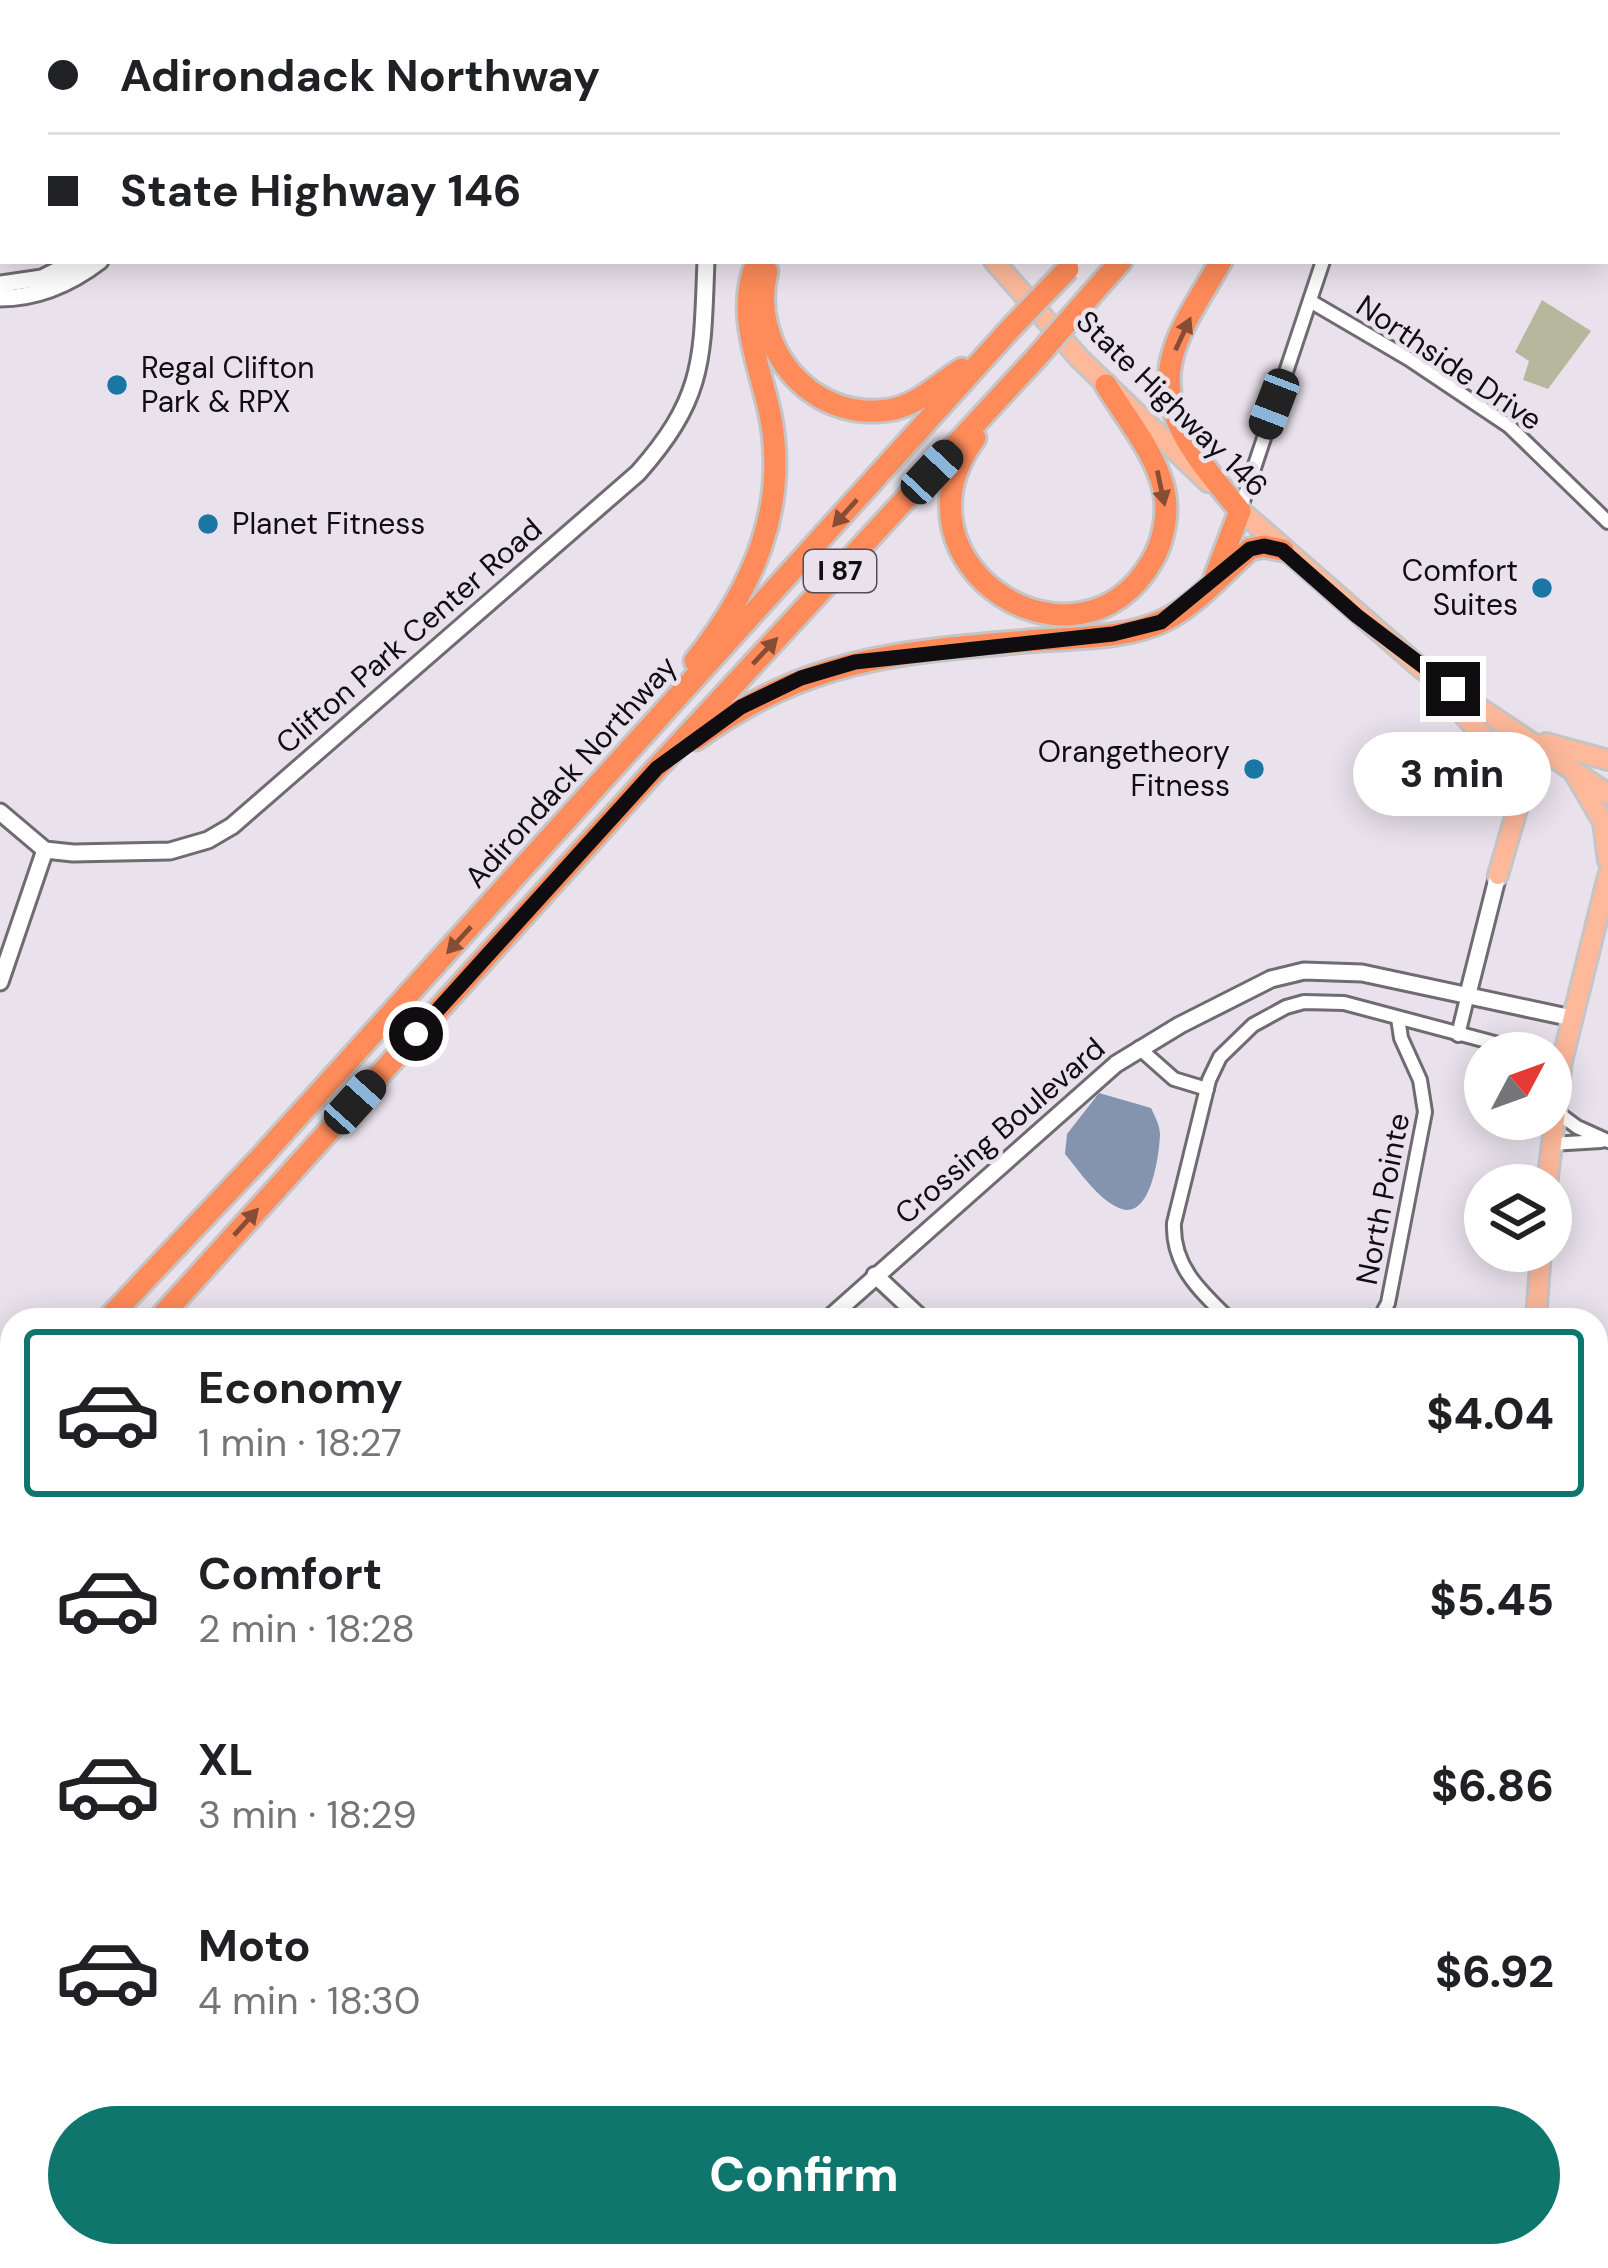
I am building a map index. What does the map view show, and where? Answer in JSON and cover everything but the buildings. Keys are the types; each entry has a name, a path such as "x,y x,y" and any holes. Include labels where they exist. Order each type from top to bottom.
{"highway":[{"path":"760,264 771,343 790,374 818,396 857,410 891,410 921,399 958,370 980,364"},
{"path":"651,730 676,685 722,627 746,587 766,536 773,499 774,446 748,307 760,264"},
{"name":"Adirondack Northway","path":"169,1308 1118,264"},
{"path":"1214,580 1240,511 1190,447 1178,427 1170,395 1171,363 1182,333 1219,264"},
{"name":"Adirondack Northway","path":"118,1308 1071,265"},
{"path":"1029,365 970,445 956,474 950,503 953,533 970,569 997,595 1041,613 1081,613 1114,602 1143,578 1162,538 1165,492 1156,466 1106,386"},
{"path":"657,768 741,707 801,678 855,662 915,653 1142,628 1175,614 1250,549 1282,550"}],"main road":[{"name":"State Highway 146","path":"996,264 1106,386 1282,550 1422,668 1608,794"},
{"path":"1422,668 1517,772 1519,803 1498,875"},
{"path":"1519,733 1575,754 1608,760"},
{"path":"1573,770 1603,822 1608,861"},
{"path":"1569,1032 1608,876"},
{"path":"1549,1164 1551,1140"},
{"path":"1537,1308 1539,1272"}],"street":[{"path":"0,284 42,278 70,264"},
{"path":"0,298 28,297 58,287 95,264"},
{"name":"Clifton Park Center Road","path":"45,850 149,854 208,839 232,826 638,472 667,440 694,391 706,264"},
{"path":"1240,511 1322,264"},
{"name":"Northside Drive","path":"1310,301 1395,350 1509,426 1608,522"},
{"path":"0,812 45,850 0,982"},
{"path":"1459,1035 1498,875"},
{"name":"Crossing Boulevard","path":"840,1308 1060,1110 1139,1048 1286,973 1362,973 1572,1018"},
{"path":"1218,1308 1178,1262 1174,1223 1207,1089 1230,1044 1286,1007 1325,1000 1464,1036"},
{"name":"North Pointe","path":"1385,1308 1425,1112 1422,1088 1401,1038 1398,1018"},
{"path":"1139,1048 1174,1079 1207,1089"},
{"path":"1572,1123 1608,1141"},
{"path":"1551,1144 1608,1141"},
{"path":"875,1275 909,1308"}],"green space":[{"path":"1542,300 1591,331 1548,389 1523,380 1529,361 1515,352"}],"water":[{"path":"1099,1093 1151,1108 1159,1128 1151,1184 1139,1205 1130,1210 1104,1198 1065,1154 1067,1134"}],"place":[{"name":"Regal Clifton Park & RPX","path":"117,385"},
{"name":"Planet Fitness","path":"208,524"},
{"name":"Comfort Suites","path":"1542,588"},
{"name":"Orangetheory Fitness","path":"1254,769"}],"route":[{"path":"416,1034 657,768 741,707 801,678 885,657 1113,634 1161,622 1250,549 1264,546 1282,550 1357,616 1453,689"}]}
